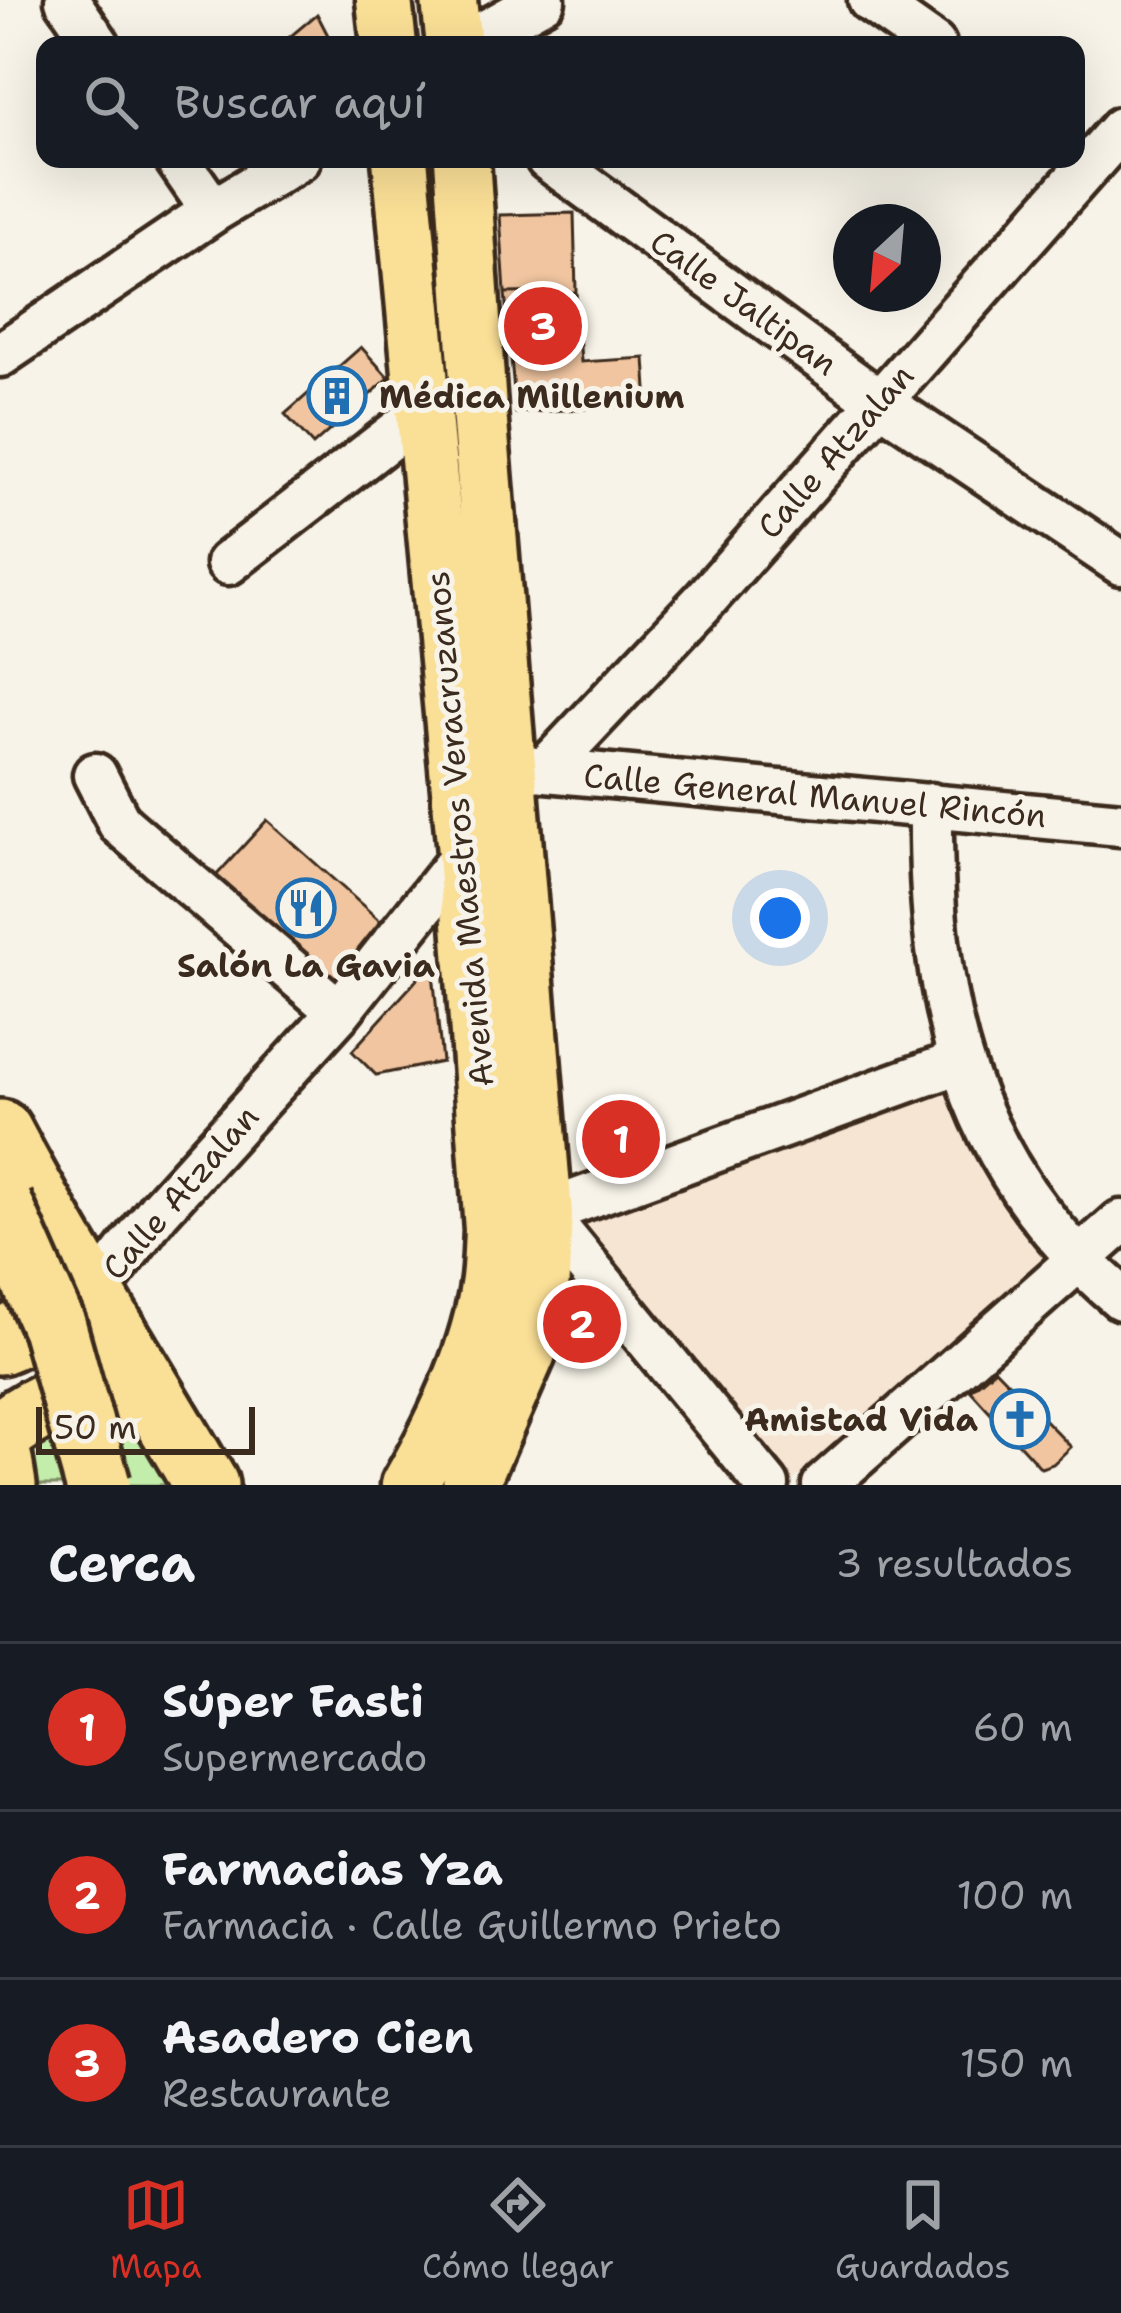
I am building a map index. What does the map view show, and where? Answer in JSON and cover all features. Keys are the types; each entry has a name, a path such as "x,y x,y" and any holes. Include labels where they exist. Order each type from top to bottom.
{"highway":[{"path":"0,1132 43,1304 98,1485"},
{"path":"0,1204 43,1304 144,1485"},
{"path":"43,1304 158,1402 206,1485"},
{"path":"43,1304 20,1351 61,1485"},
{"path":"0,1433 33,1408 66,1396 106,1390 158,1402"},
{"path":"0,1460 4,1485"}],"main road":[{"path":"384,0 388,36"},
{"path":"449,0 456,36"},
{"name":"Avenida Maestros Veracruzanos","path":"401,168 465,853 492,1230 488,1286 476,1336 431,1448 409,1485"},
{"name":"Avenida Maestros Veracruzanos","path":"463,168 480,423 527,768 545,1214 541,1294 527,1353 470,1485"}],"street":[{"path":"68,0 92,36"},
{"path":"475,36 543,0"},
{"path":"870,0 921,36"},
{"name":"Calle Atzalan","path":"527,768 704,601 1103,152"},
{"path":"183,168 213,212"},
{"path":"0,355 284,168"},
{"name":"Calle Jaltipan","path":"560,168 878,400 1121,563"},
{"path":"227,563 423,412"},
{"name":"Calle General Manuel Rincón","path":"527,768 1121,824"},
{"path":"95,775 120,824 339,1012"},
{"path":"931,806 935,952 958,1062 1031,1202 1077,1261 1121,1298"},
{"name":"Calle Atzalan","path":"0,1433 43,1304 159,1210 339,1012 465,853"},
{"path":"492,1230 958,1062"},
{"path":"545,1214 767,1485"},
{"path":"824,1485 1121,1222"}],"shaded area":[{"path":"949,1087 1057,1251 792,1482 581,1219"}],"green space":[{"path":"115,1402 198,1485 19,1485 12,1445"}],"building":[{"path":"317,14 328,36 291,36"},
{"path":"574,213 576,292 505,293 500,215"},
{"path":"576,292 581,362 645,358 648,405 516,413 505,293"},
{"name":"Médica Millenium","path":"361,347 389,378 313,445 285,414"},
{"name":"Salón La Gavia","path":"267,820 398,937 346,995 214,878"},
{"path":"432,963 442,1062 376,1075 352,1051"},
{"name":"Amistad Vida","path":"995,1369 1071,1447 1053,1464 1041,1468 970,1390"}],"place":[{"name":"Asadero Cien","path":"543,326"},
{"name":"Médica Millenium","path":"337,396"},
{"name":"Salón La Gavia","path":"306,908"},
{"name":"Súper Fasti","path":"621,1139"},
{"name":"Farmacias Yza","path":"582,1324"},
{"name":"Amistad Vida","path":"1020,1419"}]}
